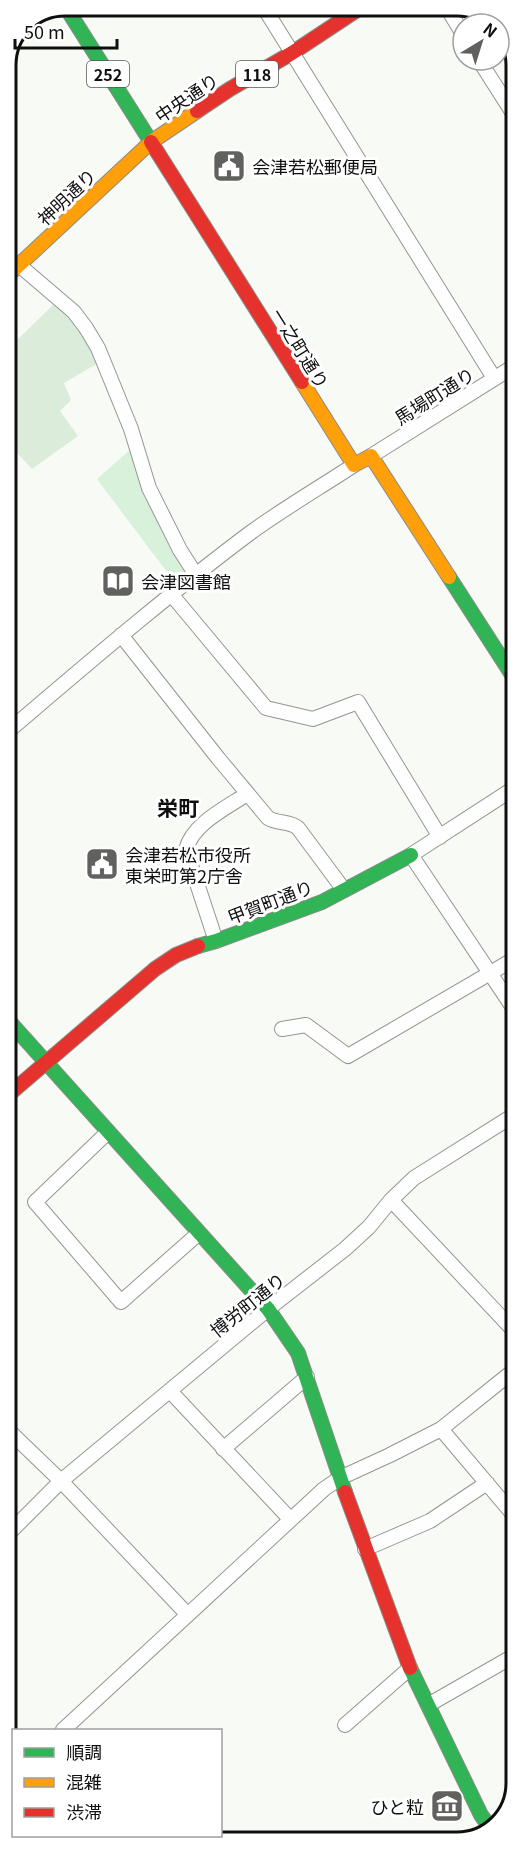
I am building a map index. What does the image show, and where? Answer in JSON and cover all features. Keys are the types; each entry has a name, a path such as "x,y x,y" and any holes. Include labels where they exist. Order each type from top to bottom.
{"main road":[{"name":"一之町通り","path":"71,16 354,465"},
{"name":"中央通り","path":"151,142 230,89 347,17"},
{"name":"神明通り","path":"16,268 151,142"},
{"path":"354,465 371,456 506,665"},
{"name":"甲賀町通り","path":"16,1088 155,969 176,955 190,948 302,910 411,855"},
{"path":"16,1029 268,1309 290,1339 307,1377 365,1549 410,1668 486,1823"}],"street":[{"path":"269,17 494,378"},
{"path":"487,72 506,102"},
{"path":"19,265 74,312 98,348 131,429 149,488 180,550 196,575"},
{"name":"馬場町通り","path":"371,456 506,371"},
{"path":"16,724 171,594 252,531 354,465"},
{"path":"171,594 266,708 313,719 358,702 440,837"},
{"path":"121,635 247,794 268,818 276,823 293,824 298,828 344,890"},
{"path":"216,940 186,850 189,839 214,816 247,794"},
{"name":"甲賀町通り","path":"411,855 506,794"},
{"path":"411,855 506,997"},
{"path":"282,1029 306,1025 348,1056 506,964"},
{"name":"博労町通り","path":"16,1526 62,1481 268,1309 345,1249 369,1227 391,1200 414,1178 506,1120"},
{"path":"108,1132 35,1202 121,1302 199,1233"},
{"path":"391,1200 506,1322"},
{"path":"223,1449 307,1377"},
{"path":"65,1729 324,1489 340,1478 441,1429 506,1377"},
{"path":"170,1391 290,1519"},
{"path":"441,1429 506,1506"},
{"path":"16,1438 62,1481 188,1614"},
{"path":"365,1549 430,1521 487,1483"},
{"path":"428,1705 506,1660"},
{"path":"345,1725 410,1668"}],"green space":[{"path":"55,303 73,319 100,362 64,383 71,400 60,411 78,436 32,469 16,452 16,341"},
{"path":"132,448 190,568 173,580 97,479"}],"traffic: fast":[{"path":"71,16 151,142"},
{"path":"449,577 506,665"},
{"path":"198,946 322,902 411,855"},
{"path":"16,1029 268,1309 298,1353 345,1492"},
{"path":"410,1668 486,1823"}],"traffic: slow":[{"path":"16,268 151,142 197,111"},
{"path":"302,382 354,465 371,456 449,577"}],"traffic: jam":[{"path":"197,111 347,17"},
{"path":"151,142 302,382"},
{"path":"16,1088 155,969 176,955 198,946"},
{"path":"345,1492 410,1668"}],"place":[{"name":"会津若松郵便局","path":"229,166"},
{"name":"会津図書館","path":"118,581"},
{"name":"会津若松市役所 東栄町第2庁舎","path":"102,864"},
{"name":"ひと粒","path":"447,1806"}],"district":[{"name":"栄町","path":"178,807"}]}
